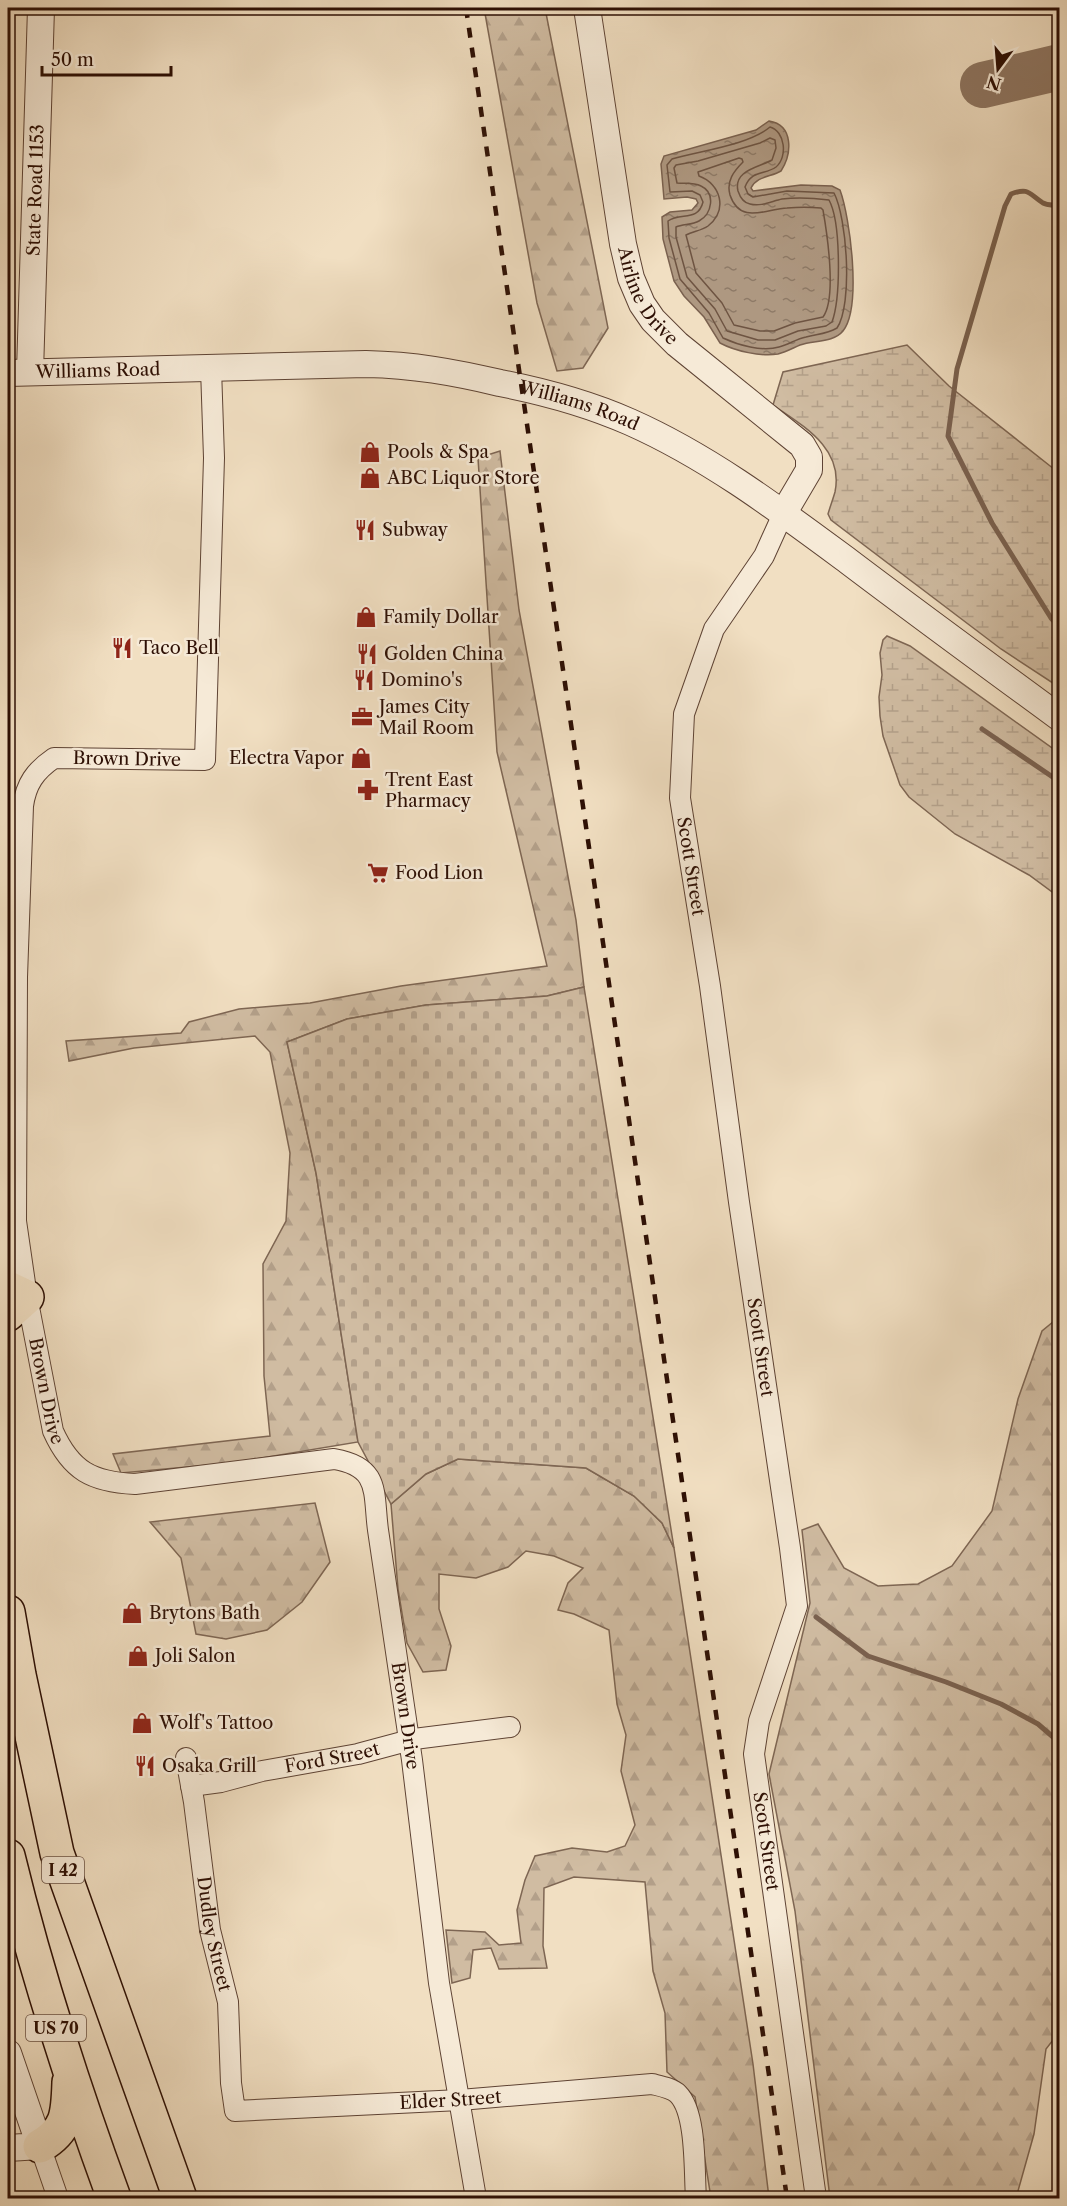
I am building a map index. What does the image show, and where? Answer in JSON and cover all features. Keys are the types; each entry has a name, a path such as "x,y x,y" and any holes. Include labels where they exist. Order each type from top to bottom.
{"highway":[{"name":"I 42","path":"8,1612 57,1853 180,2199"},
{"name":"US 70","path":"8,1856 24,1924 69,2068 112,2193"},
{"path":"40,2146 54,2137 64,2125 68,2105 69,2068"},
{"path":"40,2146 69,2152 80,2157 94,2168 112,2193"}],"street":[{"name":"State Road 1153","path":"19,373 41,8"},
{"name":"Airline Drive","path":"587,8 630,278 653,321 677,344 802,446 809,458 809,470 783,514"},
{"name":"Williams Road","path":"19,373 366,364 409,365 453,372 568,398 632,422 720,470 1059,718"},
{"name":"Brown Drive","path":"211,368 214,458 205,760 54,758 32,777 26,790 23,806 17,977 14,1300 53,1431 68,1458 75,1466 93,1477 113,1483 135,1484 334,1459 348,1461 368,1476 377,1500 377,1520 409,1741 438,1972 476,2199"},
{"name":"Scott Street","path":"783,514 764,556 714,629 684,714 680,798 710,986 797,1606 759,1721 754,1754 816,2199"},
{"name":"Ford Street","path":"191,1786 358,1754 409,1741 510,1727"},
{"name":"Dudley Street","path":"186,1758 210,1930 228,2002 231,2083 235,2111"},
{"path":"8,2053 58,2199"},
{"name":"Elder Street","path":"235,2111 460,2100 652,2084 677,2093 686,2104 691,2125 696,2199"},
{"path":"8,2148 40,2146"}],"green space":[{"path":"484,8 545,8 608,328 583,368 557,371 537,303"},
{"path":"907,345 949,386 1059,473 1059,687 1001,649 831,520 828,514 835,492 836,476 827,451 808,430 773,405 783,372"},
{"path":"500,451 519,610 576,920 584,987 547,996 426,1005 347,1019 287,1042 316,1173 358,1442 231,1463 121,1473 113,1454 270,1436 264,1376 263,1264 286,1221 290,1153 270,1052 255,1036 134,1048 69,1061 66,1041 181,1033 189,1022 239,1009 310,1003 401,986 547,966 497,752 478,458"},
{"path":"887,636 910,646 1059,753 1059,897 1029,875 955,834 909,797 900,785 883,736 880,716 879,697 882,675 880,653 883,640"},
{"path":"584,987 674,1548 662,1523 634,1496 586,1468 458,1459 426,1474 391,1504 358,1442 316,1173 287,1042 347,1019 426,1005 547,996"},
{"path":"1059,1317 1060,2031 1046,2049 1034,2134 1016,2198 830,2198 795,1911 769,1774 810,1603 802,1530 818,1524 844,1568 878,1586 918,1584 952,1566 992,1511 1018,1399 1042,1331"},
{"path":"458,1459 586,1468 634,1496 662,1523 674,1548 753,2064 769,2198 711,2198 695,2097 667,2072 665,2013 653,1971 645,1882 574,1877 544,1888 543,1946 547,1968 499,1969 491,1948 473,1950 470,1978 452,1983 446,1930 485,1932 499,1945 521,1943 517,1910 525,1880 535,1856 572,1848 607,1852 625,1846 635,1825 621,1771 626,1735 617,1704 609,1630 574,1614 558,1610 568,1583 583,1568 554,1556 526,1551 508,1567 476,1578 439,1574 439,1609 451,1646 446,1670 423,1672 407,1643 398,1589 391,1504 426,1474"},
{"path":"315,1503 330,1562 302,1602 267,1630 226,1639 196,1634 181,1558 150,1522"}],"water":[{"path":"769,121 783,128 787,134 789,149 787,157 781,171 760,179 751,188 753,191 801,185 832,186 840,190 850,240 853,283 849,319 839,335 805,343 778,354 764,355 740,351 720,343 704,317 684,296 674,281 663,239 662,217 670,212 692,210 698,203 696,199 687,197 664,199 661,164 664,156 756,130"}],"waterway":[{"path":"1060,202 1058,206 1046,204 1028,192 1022,191 1011,194 1005,206 957,369 948,436 992,523 1051,618 1060,628"},
{"path":"982,729 1060,782"},
{"path":"816,1617 868,1656 946,1682 1001,1704 1038,1724 1060,1743"}],"taxiway":[{"path":"983,85 1060,67"}],"railway":[{"path":"466,8 787,2198"}],"place":[{"name":"Pools & Spa","path":"370,452"},
{"name":"ABC Liquor Store","path":"370,478"},
{"name":"Subway","path":"365,530"},
{"name":"Family Dollar","path":"366,617"},
{"name":"Taco Bell","path":"122,648"},
{"name":"Golden China","path":"367,654"},
{"name":"Domino's","path":"364,680"},
{"name":"James City Mail Room","path":"362,717"},
{"name":"Electra Vapor","path":"361,758"},
{"name":"Trent East Pharmacy","path":"368,790"},
{"name":"Food Lion","path":"378,873"},
{"name":"Brytons Bath","path":"132,1613"},
{"name":"Joli Salon","path":"138,1656"},
{"name":"Wolf's Tattoo","path":"142,1723"},
{"name":"Osaka Grill","path":"145,1766"}]}
